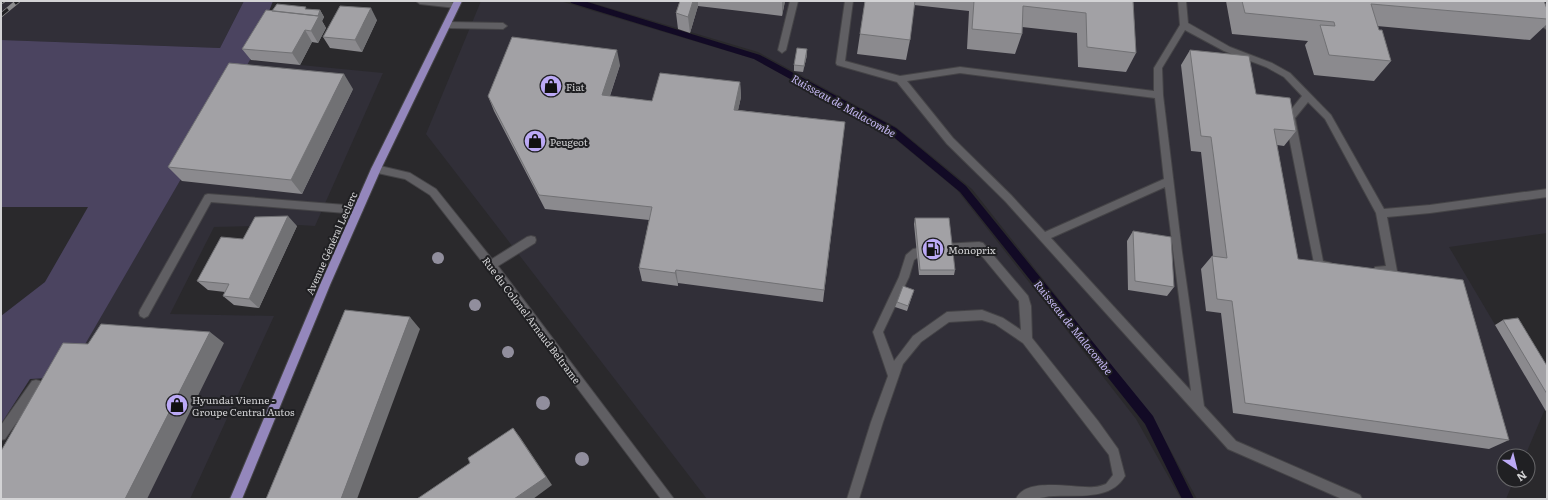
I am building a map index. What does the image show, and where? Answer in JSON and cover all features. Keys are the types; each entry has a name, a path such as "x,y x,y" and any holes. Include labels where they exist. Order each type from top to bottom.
{"main road":[{"name":"Avenue Général Leclerc","path":"236,499 325,285 358,210 457,3"}],"street":[{"path":"420,1 457,3"},
{"path":"782,50 794,1"},
{"path":"848,1 840,63 900,79 960,70 1159,95"},
{"path":"1182,1 1184,25 1158,68 1159,95 1199,408"},
{"path":"1540,1 1547,27"},
{"path":"447,25 503,26"},
{"path":"1184,25 1227,49 1269,65 1287,75 1328,117 1381,213 1392,271 1370,269"},
{"path":"900,79 950,141 1008,198 1232,445 1356,499"},
{"path":"1307,97 1290,117 1319,265 1334,266"},
{"name":"Rue du Colonel Arnaud Beltrame","path":"376,170 407,176 433,192 491,265 668,499"},
{"path":"1043,237 1169,181"},
{"path":"1381,213 1430,210 1547,193"},
{"path":"144,313 208,198 358,210"},
{"path":"491,265 531,240"},
{"path":"894,375 878,332 904,277 910,258 917,252 941,248 979,246 1024,299 1026,306 1027,340"},
{"path":"853,499 899,361 917,339 947,317 982,315 999,321 1027,340 1094,425 1114,453 1119,476 1110,489 1100,492 1094,493 1053,490 1030,494 1022,499"},
{"path":"1,435 36,385"}],"shaded area":[{"path":"1,1 244,1 220,48 1,40"},
{"path":"244,1 273,1 250,60 4,484 49,378 30,379 1,424 1,316 45,282 88,207 1,207 1,40 220,48"},
{"path":"481,1 560,1 754,59 888,133 957,190 1136,419 1181,499 707,499 426,134"},
{"path":"586,1 1547,1 1547,233 1449,247 1545,409 1528,448 1496,448 1496,488 1511,488 1506,499 1197,499 1153,418 972,189 896,127 758,52"},
{"path":"250,60 383,73 315,226 214,227 170,314 274,316 190,499 1,499 1,483 4,483"}],"building":[{"path":"680,1 693,1 688,17 676,13"},
{"path":"865,1 915,1 910,40 860,34"},
{"path":"974,1 1133,1 1136,53 1087,47 1086,13 1023,6 1022,34 972,29"},
{"path":"1242,1 1544,1 1547,9 1547,19 1371,4 1379,30 1382,30 1391,61 1329,55 1320,25 1335,26 1334,22 1245,13"},
{"path":"277,4 320,10 318,16 272,11"},
{"path":"340,6 371,8 355,40 323,37"},
{"path":"266,10 319,16 311,31 305,30 292,53 242,49"},
{"path":"512,37 617,50 602,95 652,101 660,73 740,82 734,110 845,122 824,290 676,270 675,273 639,268 652,207 539,195 488,96"},
{"path":"797,48 807,49 804,66 794,65"},
{"path":"1190,50 1249,56 1256,94 1290,98 1296,131 1274,129 1298,259 1463,280 1509,440 1245,403 1232,301 1217,299 1212,256 1227,258 1211,137 1201,136"},
{"path":"229,63 344,74 291,180 168,167"},
{"path":"288,216 249,299 223,296 229,284 197,281 221,237 243,239 255,217"},
{"name":"Monoprix","path":"915,218 949,218 955,270 920,270"},
{"path":"1133,231 1171,237 1174,287 1135,281"},
{"path":"903,286 914,290 908,306 897,302"},
{"path":"345,310 410,317 341,499 266,499"},
{"path":"1518,318 1547,366 1547,394 1503,320"},
{"path":"101,324 210,332 125,499 1,499 1,451 63,343 88,344"},
{"path":"513,428 546,477 514,499 417,499 470,463 468,458"}],"waterway":[{"name":"Ruisseau de Malacombe","path":"574,1 757,57 893,131 963,189 1149,420 1188,499"}],"railway":[{"path":"1,15 18,1"}],"place":[{"name":"Fiat","path":"551,86"},
{"name":"Peugeot","path":"535,141"},
{"name":"Monoprix","path":"933,249"},
{"name":"Hyundai Vienne - Groupe Central Autos","path":"177,405"}]}
